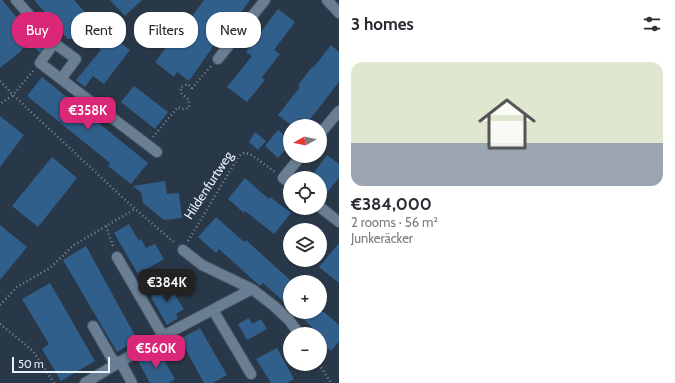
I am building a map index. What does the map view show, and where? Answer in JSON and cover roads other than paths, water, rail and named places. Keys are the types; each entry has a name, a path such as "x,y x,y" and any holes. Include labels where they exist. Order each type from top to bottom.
{"street":[{"path":"16,0 27,12"},
{"path":"218,59 265,0"},
{"path":"327,0 339,13"},
{"path":"50,48 40,63 157,152"},
{"path":"61,48 76,59 61,79"},
{"path":"327,126 339,111"},
{"path":"327,213 339,222"},
{"path":"183,250 202,265 252,289 274,306 294,327"},
{"path":"117,257 163,336"},
{"path":"85,383 163,336 252,289"},
{"path":"213,310 251,374"},
{"path":"93,326 132,383"}]}
